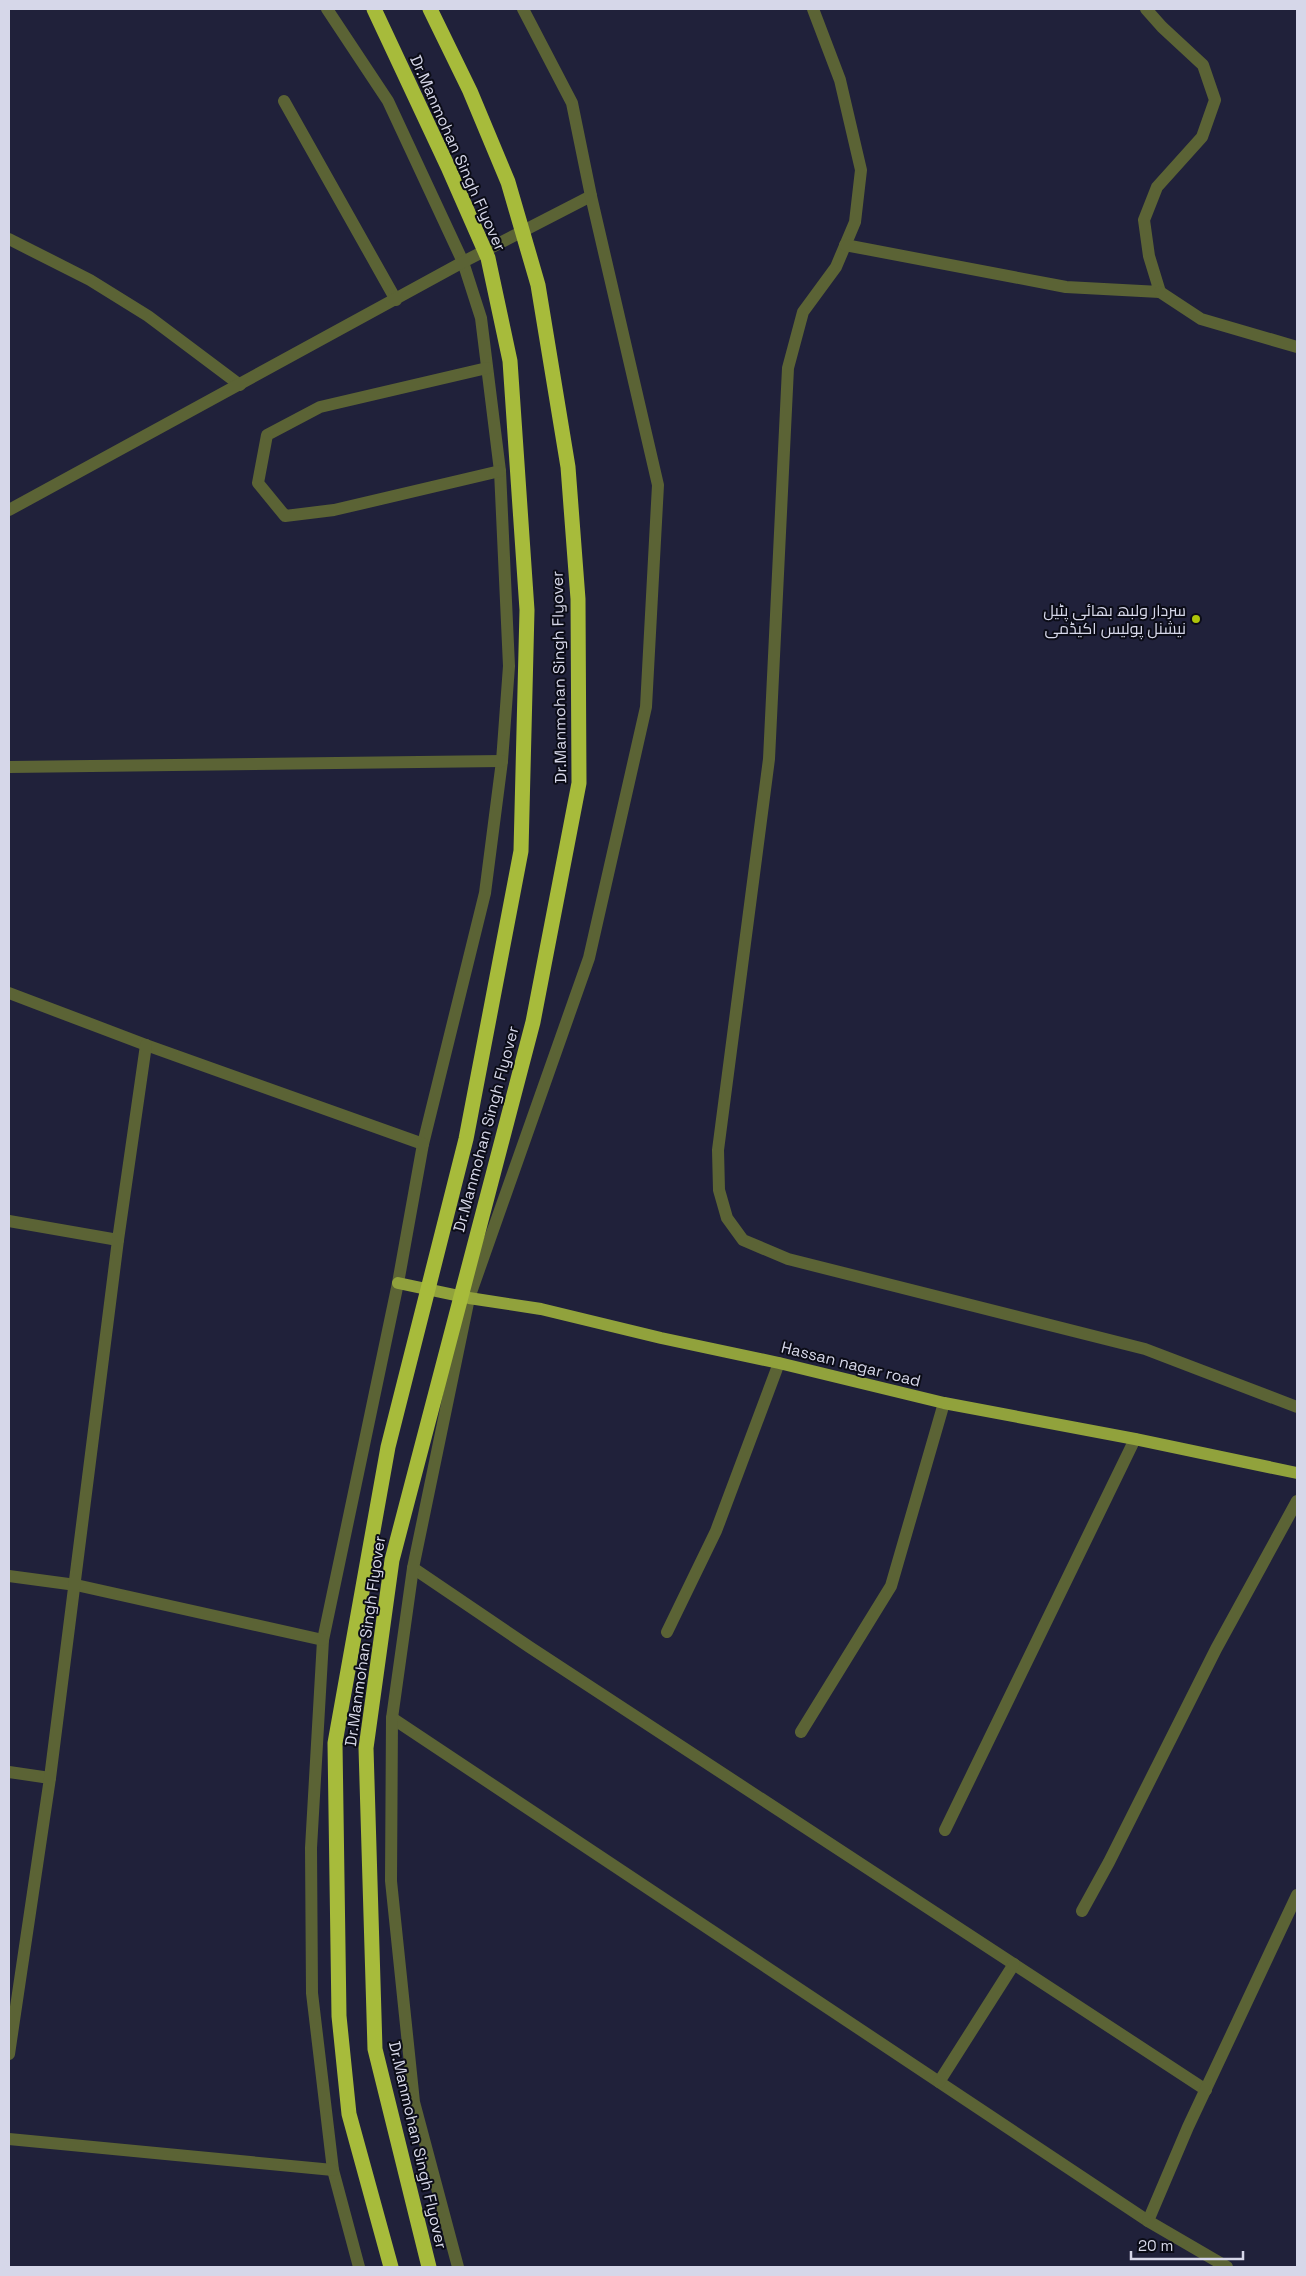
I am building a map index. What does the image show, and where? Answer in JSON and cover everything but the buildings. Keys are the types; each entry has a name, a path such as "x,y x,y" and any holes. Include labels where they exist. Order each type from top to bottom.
{"highway":[{"name":"Dr.Manmohan Singh Flyover","path":"374,9 448,167 488,258 510,361 527,610 521,851 466,1139 388,1447 335,1744 339,2016 349,2114 391,2267"},
{"name":"Dr.Manmohan Singh Flyover","path":"429,2267 375,2049 366,1748 392,1560 533,1022 579,784 578,599 568,467 538,285 508,182 470,91 430,9"}],"main road":[{"name":"Hassan nagar road","path":"398,1283 469,1298 541,1309 661,1338 779,1362 944,1403 1135,1438 1297,1473"}],"street":[{"path":"327,9 388,101 463,262 481,318 500,471 509,666 502,761 485,893 423,1144 398,1283 323,1640 311,1848 312,1993 334,2170 359,2267"},
{"path":"458,2267 414,2102 391,1881 392,1718 413,1568 469,1298 590,958 646,707 658,485 591,196 572,103 523,9"},
{"path":"813,9 840,80 861,170 855,222 836,267 803,312 788,368 769,759 718,1150 719,1190 727,1218 743,1240 788,1258 1145,1349 1297,1407"},
{"path":"1146,9 1162,27 1203,65 1215,100 1202,137 1157,187 1144,220 1149,256 1160,292"},
{"path":"284,101 396,300"},
{"path":"9,510 463,262 591,196"},
{"path":"9,239 90,280 148,316 240,385"},
{"path":"845,245 1066,287 1160,292 1201,319 1297,347"},
{"path":"487,368 320,407 267,435 258,483 284,516 334,510 500,471"},
{"path":"9,767 502,761"},
{"path":"9,993 146,1045 423,1144"},
{"path":"9,2054 50,1778 76,1585 118,1240 146,1045"},
{"path":"9,1222 118,1240"},
{"path":"667,1632 716,1531 779,1362"},
{"path":"801,1732 891,1586 944,1403"},
{"path":"945,1830 1135,1438"},
{"path":"1082,1911 1109,1862 1216,1649 1297,1501"},
{"path":"413,1568 531,1648 1206,2090"},
{"path":"9,1576 76,1585 323,1640"},
{"path":"392,1718 1148,2221 1227,2267"},
{"path":"9,1772 50,1778"},
{"path":"1148,2221 1206,2090 1297,1895"},
{"path":"938,2082 1014,1964"},
{"path":"9,2139 334,2170"}],"place":[{"name":"سردار ولبھ بھائی پٹیل نیشنل پولیس اکیڈمی","path":"1196,619"}]}
